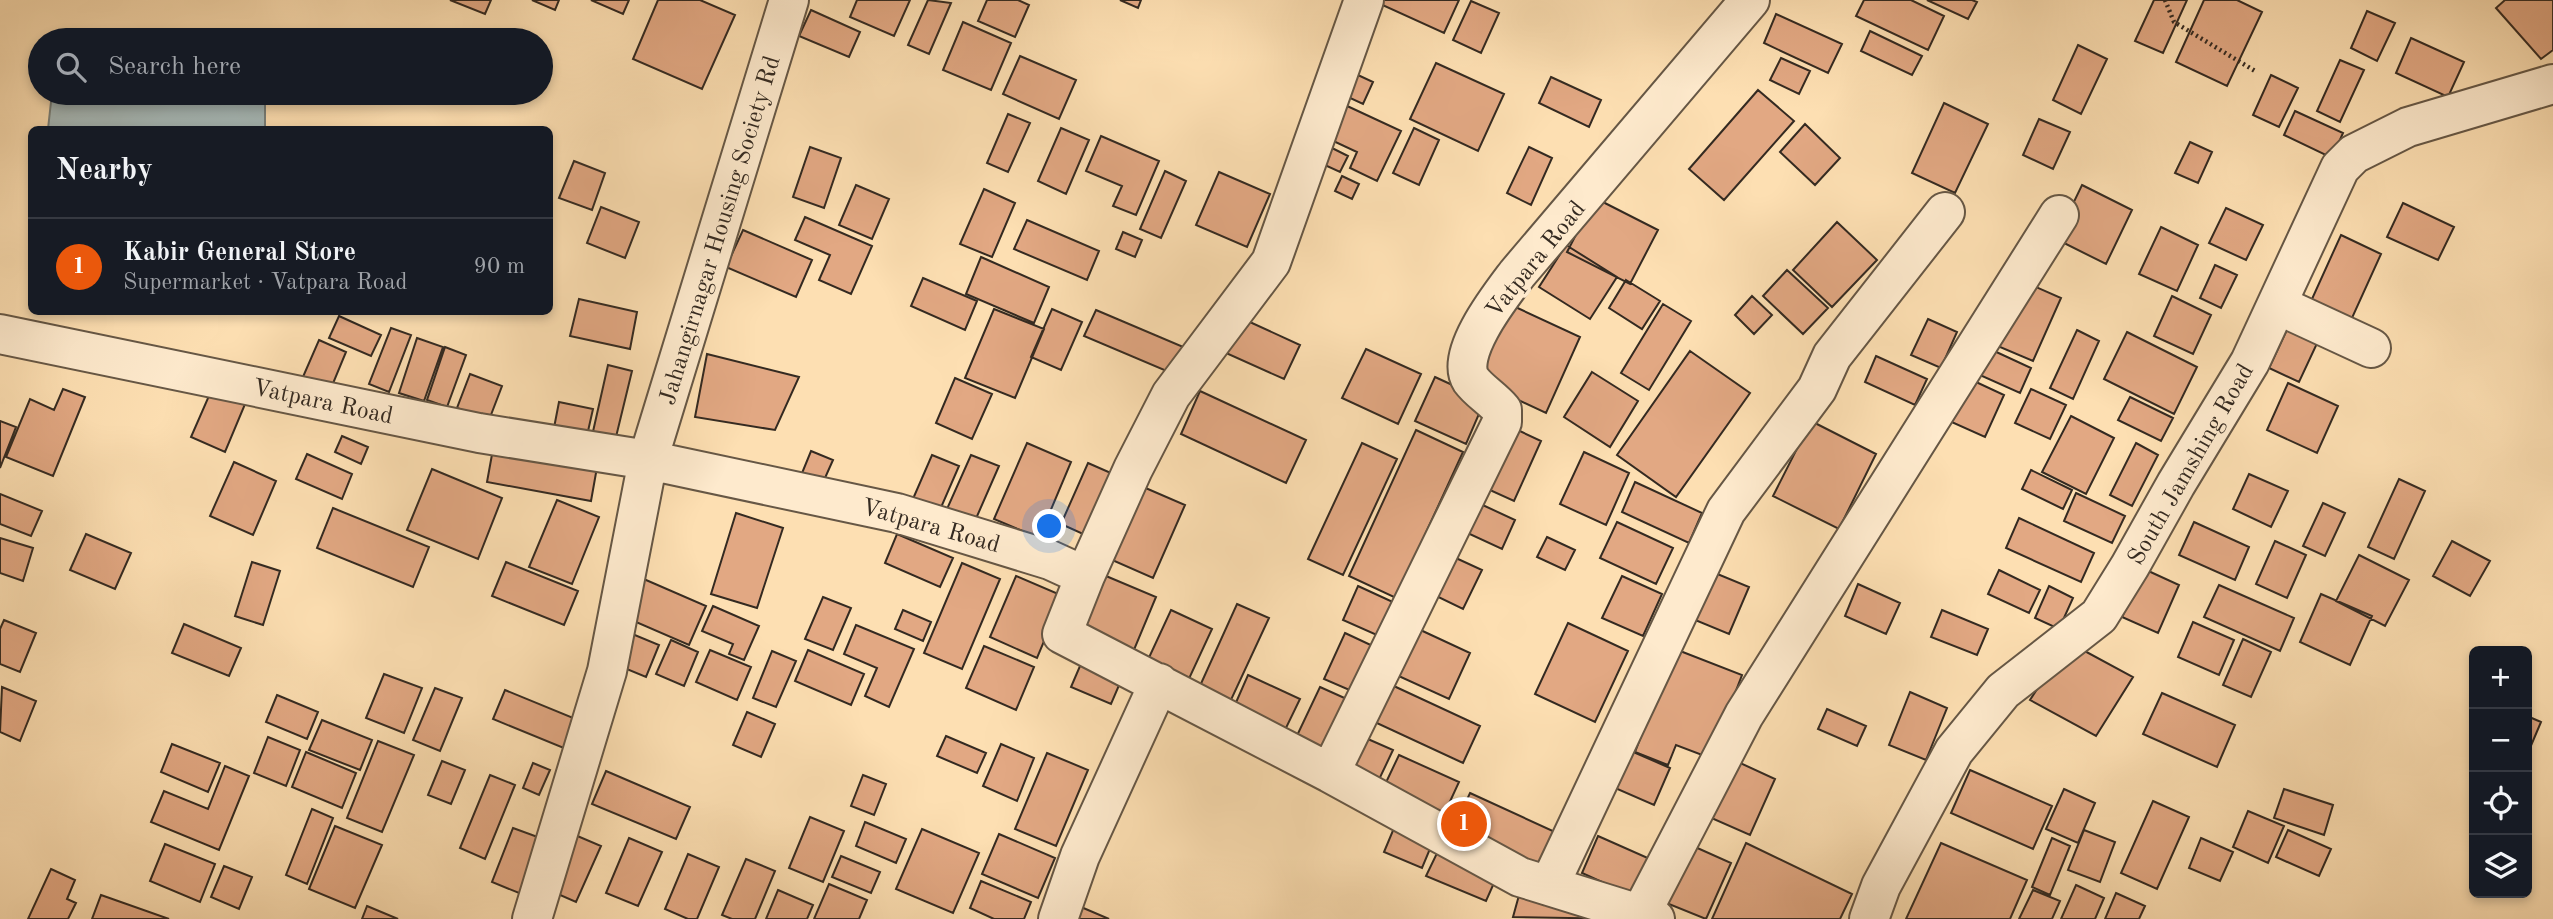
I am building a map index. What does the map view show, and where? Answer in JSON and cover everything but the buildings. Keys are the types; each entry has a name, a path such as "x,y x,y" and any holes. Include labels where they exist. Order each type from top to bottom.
{"street":[{"name":"Jahangirnagar Housing Society Rd","path":"648,460 789,0"},
{"path":"1364,0 1271,262 1171,395 1133,469 1084,576 1062,634 1330,773 1520,877 1644,917 1744,715 2059,215"},
{"name":"Vatpara Road","path":"1330,773 1502,422 1502,410 1471,380 1468,369 1474,340 1517,274 1749,0"},
{"name":"South Jamshing Road","path":"1869,919 1881,886 1905,846 1924,801 1954,751 2003,691 2099,616 2250,362 2340,168 2354,154 2408,127 2553,84"},
{"path":"1549,886 1726,511 1817,389 1832,356 1945,212"},
{"path":"2278,305 2371,348"},
{"name":"Vatpara Road","path":"0,334 479,433 648,460 897,513 1050,560 1084,576"},
{"path":"532,919 607,671 648,460"},
{"path":"1058,919 1080,856 1159,683"}],"path":[{"path":"2165,0 2174,22 2255,71"}],"shaded area":[{"path":"51,105 265,105 265,126 48,126"}],"place":[{"name":"Kabir General Store","path":"1464,824"}]}
